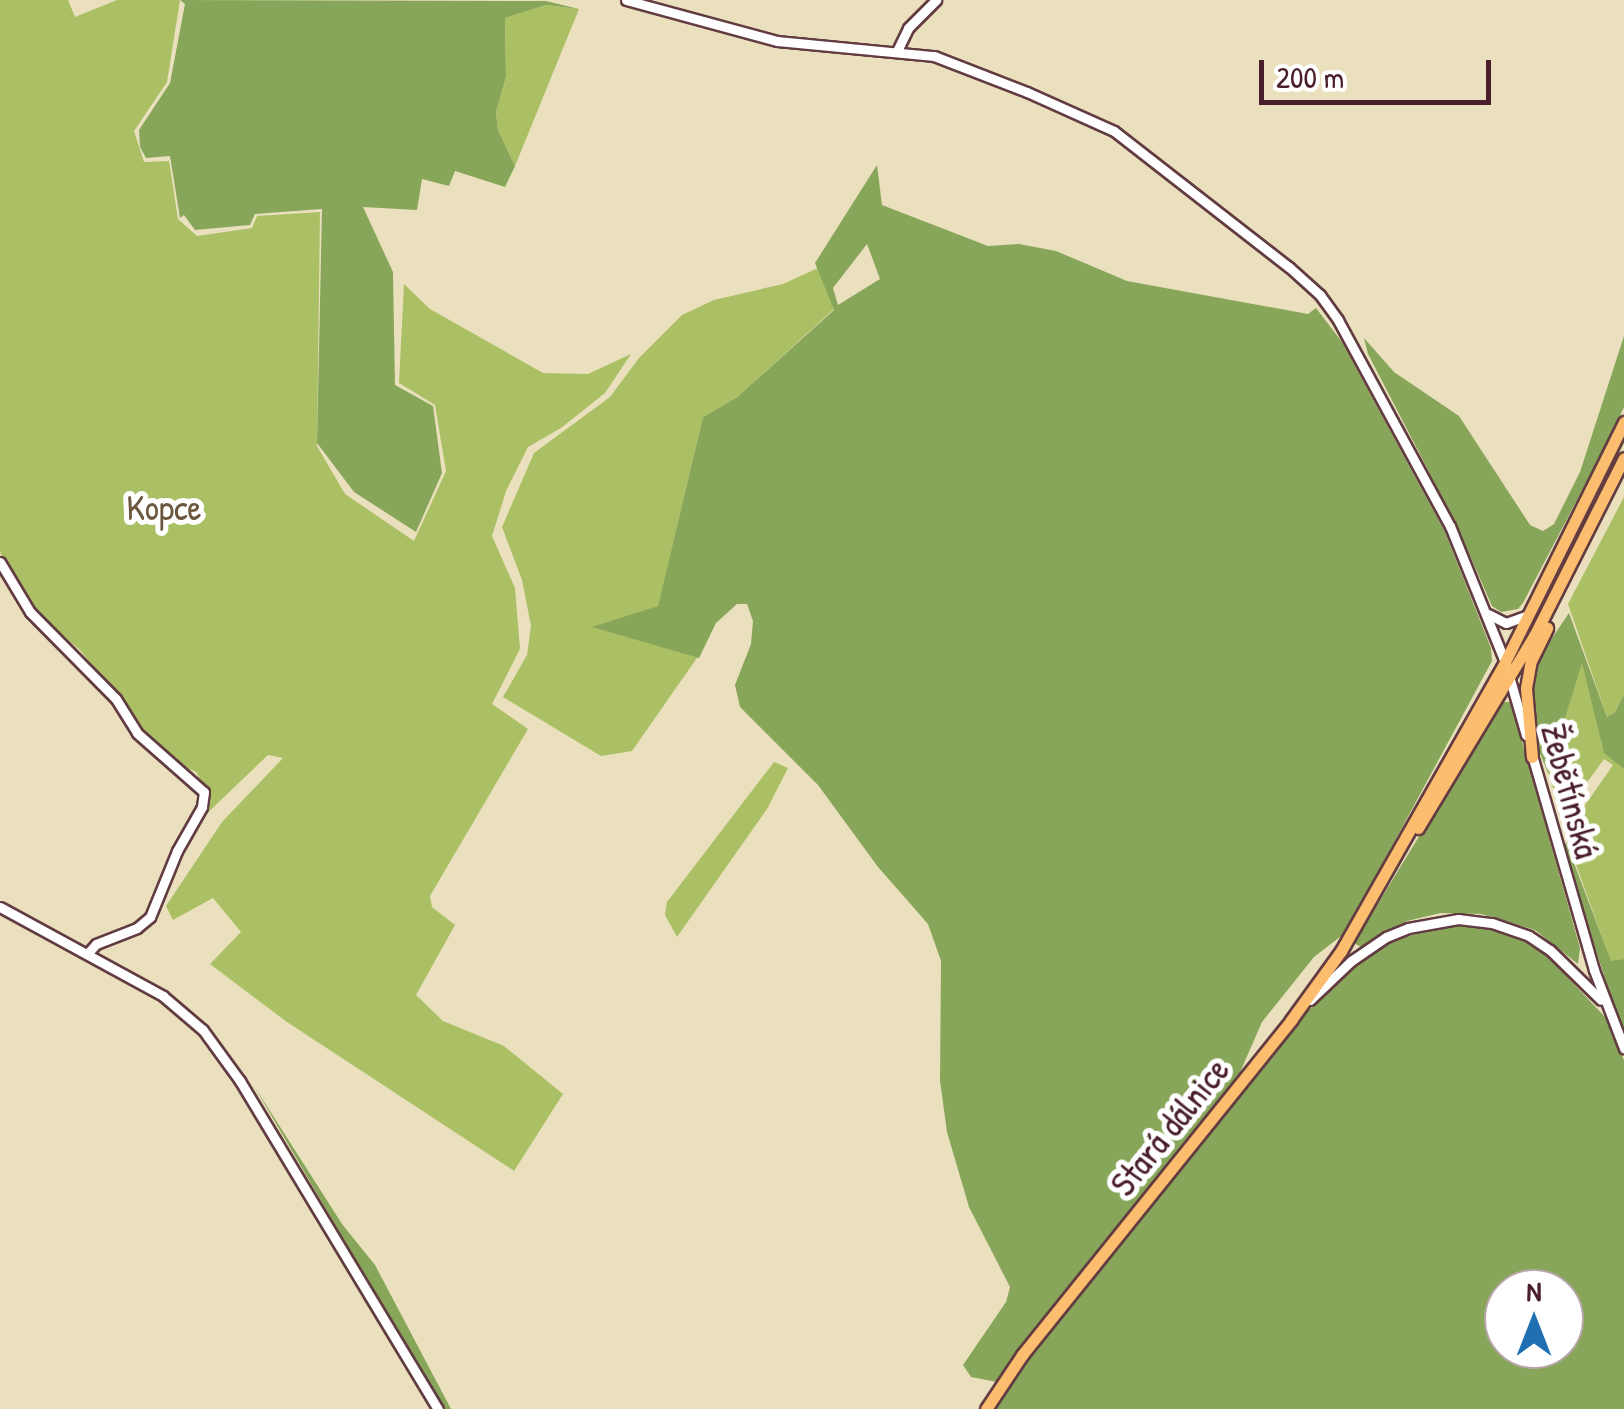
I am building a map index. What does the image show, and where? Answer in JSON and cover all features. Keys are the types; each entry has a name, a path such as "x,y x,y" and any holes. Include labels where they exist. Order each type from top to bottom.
{"main road":[{"name":"Stará dálnice","path":"1388,873 1533,609 1624,422"},
{"name":"Stará dálnice","path":"986,1409 1022,1355 1342,951 1510,676 1624,458"},
{"path":"1532,757 1526,688 1531,660 1579,550"}],"street":[{"name":"Žebětínská","path":"626,0 777,41 897,51 959,64 1103,125 1312,287 1338,320 1414,457 1486,612 1510,676 1608,1009 1624,1048"},
{"path":"897,51 908,28 936,0"},
{"path":"0,562 30,612 116,700 137,733 191,776 204,792 202,807 177,851 150,917 137,928 99,943 88,954"},
{"path":"1486,612 1506,623 1533,609"},
{"path":"0,907 174,1004 212,1041 438,1409"},
{"path":"1291,1020 1336,973 1386,937 1442,920 1488,922 1529,936 1550,950 1608,1009"}],"green space":[{"name":"Kopce","path":"0,0 68,0 75,17 117,0 180,0 167,82 134,131 144,162 169,161 178,219 197,236 252,228 257,216 320,212 317,446 345,494 414,541 446,471 435,405 399,383 404,284 430,309 543,373 588,374 631,354 605,393 561,428 528,447 506,491 492,536 515,588 520,649 492,704 528,729 430,896 432,907 455,925 416,995 443,1021 504,1046 563,1094 514,1171 287,1022 210,964 241,932 213,898 173,920 166,906 222,822 283,758 268,755 198,822 209,794 196,772 176,763 138,728 141,725 80,650 31,609 4,565 0,551"},
{"path":"180,0 546,1 579,9 546,5 505,18 506,77 496,112 498,130 515,166 505,187 455,171 449,186 422,179 417,210 363,207 393,272 395,385 433,406 442,473 416,532 354,492 317,443 322,209 255,214 250,225 195,230 184,215 180,218 170,156 146,158 140,147 139,130 170,83 185,4"},
{"path":"546,5 579,9 515,166 498,130 496,112 506,77 505,18"},
{"path":"877,165 882,205 988,246 1019,244 1056,251 1127,281 1308,314 1316,308 1342,342 1445,532 1491,648 1492,661 1345,933 1314,957 1262,1022 1238,1077 997,1382 971,1377 963,1365 1006,1302 1010,1287 969,1207 947,1132 940,1081 941,961 928,924 878,867 818,785 740,707 735,685 751,644 753,621 747,604 737,604 716,623 699,658 592,627 658,606 703,417 736,398 834,310 815,263","holes":["867,244 880,279 838,305 833,288"]},
{"path":"818,268 834,309 736,398 703,417 658,607 595,627 699,655 632,751 601,756 503,697 527,655 531,626 522,580 502,527 534,453 610,397 639,358 682,315 714,300 783,284"},
{"path":"1624,336 1624,407 1523,603 1518,609 1501,612 1492,606 1457,526 1368,354 1364,338 1394,372 1459,416 1530,525 1543,531 1554,524 1580,472"},
{"path":"1624,433 1624,443 1568,561 1518,651"},
{"path":"1624,497 1624,694 1615,712 1607,717 1568,604"},
{"path":"1569,613 1607,717 1615,712 1624,694 1624,769 1604,753 1582,663 1548,773 1539,751 1531,688 1536,662"},
{"path":"1582,661 1601,728 1601,744 1624,769 1624,959 1611,962 1565,834 1613,765 1604,759 1567,810 1564,821 1548,773"},
{"path":"1501,702 1511,702 1580,948 1578,964 1535,930 1481,914 1441,913 1407,921 1361,947 1354,943"},
{"path":"774,762 788,768 767,809 677,937 665,915 667,902"},
{"path":"1566,842 1611,961 1624,959 1624,1035 1563,852"},
{"path":"1443,926 1483,927 1512,935 1546,954 1605,1017 1624,1060 1624,1409 993,1409 1027,1359 1295,1024 1355,965 1389,942"},
{"path":"254,1086 342,1224 375,1265 451,1409 444,1409 433,1392"}]}
